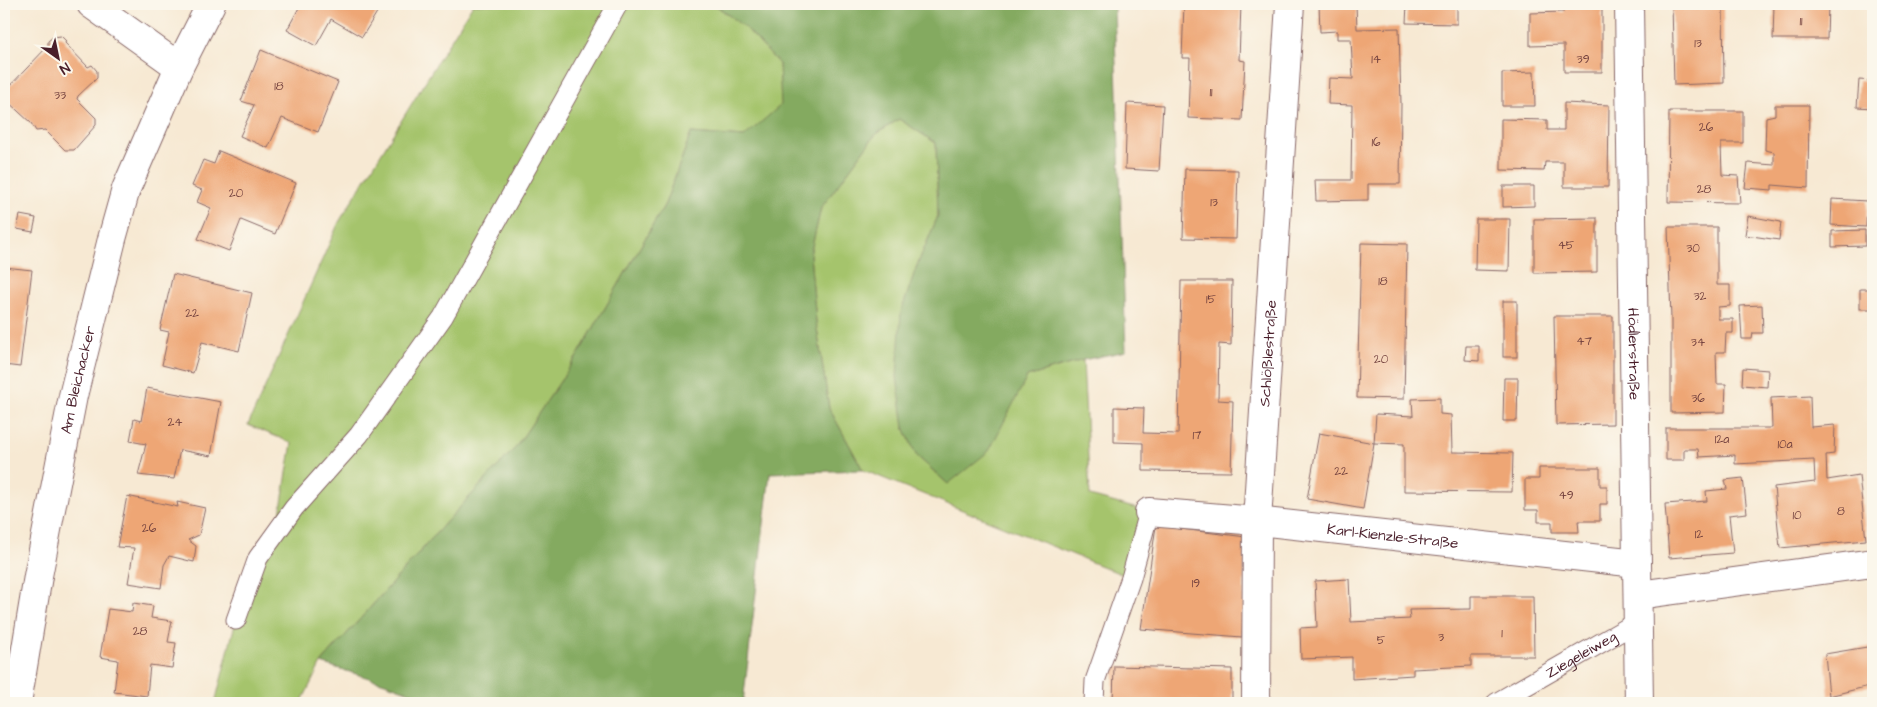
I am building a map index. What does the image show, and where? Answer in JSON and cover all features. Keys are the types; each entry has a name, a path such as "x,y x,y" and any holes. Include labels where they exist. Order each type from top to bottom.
{"street":[{"path":"91,4 178,67"},
{"name":"Am Bleichacker","path":"17,703 38,576 73,396 112,239 126,189 178,67 212,4"},
{"name":"Schlößlestraße","path":"1256,703 1257,520 1290,4"},
{"name":"Hödlerstraße","path":"1629,4 1639,703"},
{"name":"Karl-Kienzle-Straße","path":"1149,512 1257,520 1637,563"},
{"path":"1639,608 1873,563"}],"lane":[{"path":"236,620 258,558 294,508 359,434 443,317 618,4"},
{"path":"1094,703 1096,681 1131,578 1149,512"},
{"name":"Ziegeleiweg","path":"1496,703 1639,608"}],"green space":[{"path":"473,4 714,4 748,30 779,64 782,105 744,137 691,133 665,204 578,355 516,447 321,663 301,703 215,703 236,620 277,532 292,443 248,425 339,222"},
{"path":"714,4 1096,4 1114,7 1126,351 1083,360 1027,377 989,451 948,484 916,455 904,427 897,377 901,312 916,268 938,216 936,143 899,119 875,135 821,208 810,255 816,322 829,408 863,470 770,473 743,703 439,703 385,683 321,663 516,447 578,355 665,204 691,133 744,137 781,105 779,64 748,30"},
{"path":"899,119 936,143 938,216 916,268 904,427 916,455 948,484 1009,410 1027,377 1083,360 1090,496 1149,512 1131,578 863,470 829,408 816,322 810,255 821,208 875,135"}],"building":[{"path":"301,4 382,4 362,37 331,19 316,46 287,30"},
{"path":"1184,4 1241,4 1239,60 1245,61 1242,120 1188,118 1190,58 1182,58"},
{"path":"1319,4 1356,4 1357,29 1399,28 1401,104 1400,184 1368,184 1368,200 1316,201 1315,180 1351,180 1352,105 1328,104 1329,78 1353,79 1351,39 1337,39 1337,31 1320,32"},
{"path":"1407,4 1457,4 1457,24 1406,23"},
{"path":"1564,4 1602,4 1602,72 1564,72 1564,45 1530,46 1530,13 1564,12"},
{"path":"1672,4 1723,4 1724,83 1674,85"},
{"path":"1774,4 1828,4 1827,39 1773,39"},
{"path":"61,36 66,41 65,43 88,67 92,65 97,71 97,78 77,99 96,118 96,125 74,150 65,150 45,130 36,131 31,123 5,99 5,91 48,46 48,41 53,37"},
{"path":"261,50 338,82 318,132 282,118 268,148 240,136 254,105 241,101"},
{"path":"1534,72 1535,106 1502,106 1502,73"},
{"path":"1859,80 1873,81 1873,108 1857,107"},
{"path":"1127,103 1163,105 1159,171 1125,169"},
{"path":"1564,103 1609,105 1608,187 1564,187 1564,162 1545,162 1544,171 1501,170 1501,119 1547,120 1547,130 1564,130"},
{"path":"1775,105 1809,105 1808,188 1772,185 1772,190 1745,188 1748,163 1774,165 1774,152 1765,150 1766,117 1775,115"},
{"path":"1669,111 1743,111 1743,143 1721,143 1722,175 1738,176 1740,203 1668,202"},
{"path":"219,151 296,183 275,234 241,220 229,251 198,239 211,208 197,202 202,190 192,186 203,160 214,164"},
{"path":"1185,169 1238,170 1236,239 1183,238"},
{"path":"1503,186 1534,186 1534,206 1503,207"},
{"path":"1832,199 1867,201 1866,227 1831,225"},
{"path":"20,215 36,218 33,232 17,229"},
{"path":"1748,216 1781,222 1779,240 1745,235"},
{"path":"1597,218 1597,272 1534,273 1534,219"},
{"path":"1476,219 1510,219 1509,271 1475,270"},
{"path":"1668,227 1717,227 1717,285 1730,285 1730,306 1718,307 1718,319 1733,319 1733,333 1726,333 1725,352 1716,352 1717,384 1726,384 1725,412 1671,413 1671,319"},
{"path":"1865,230 1865,246 1832,247 1832,231"},
{"path":"1361,243 1407,244 1404,399 1357,398"},
{"path":"4,267 32,270 20,367 4,365"},
{"path":"173,274 252,293 239,351 202,342 193,373 162,365 169,332 160,330"},
{"path":"1181,281 1232,281 1231,345 1219,344 1218,400 1233,401 1231,472 1143,471 1143,443 1114,442 1114,407 1144,408 1143,433 1178,434"},
{"path":"1860,289 1873,289 1873,309 1860,309"},
{"path":"1503,301 1517,301 1517,357 1503,357"},
{"path":"1762,305 1763,333 1753,333 1752,339 1742,339 1740,306"},
{"path":"1554,316 1613,316 1613,424 1556,425"},
{"path":"1466,346 1479,346 1479,361 1465,360"},
{"path":"1743,368 1768,370 1767,387 1742,385"},
{"path":"1504,378 1518,378 1517,421 1503,421"},
{"path":"147,388 221,402 211,456 180,450 174,479 138,475 146,444 130,441 134,419 141,421"},
{"path":"1810,396 1811,427 1835,425 1834,454 1826,455 1827,480 1859,475 1866,540 1780,548 1774,487 1815,482 1814,460 1735,464 1735,455 1699,457 1698,449 1684,449 1684,460 1666,460 1666,428 1772,428 1771,398"},
{"path":"1440,398 1440,414 1451,415 1452,452 1513,453 1512,492 1404,491 1404,444 1374,443 1376,414 1413,416 1412,399"},
{"path":"1319,433 1374,443 1363,509 1307,499"},
{"path":"1539,468 1600,468 1600,486 1607,486 1607,504 1600,504 1600,521 1578,521 1579,532 1552,532 1552,522 1538,522 1538,510 1525,510 1525,479 1539,479"},
{"path":"1743,478 1747,513 1729,515 1733,553 1669,558 1665,504 1707,501 1706,491 1727,489 1725,480"},
{"path":"127,496 178,507 177,502 205,508 199,535 188,540 196,546 194,562 169,556 164,565 161,588 128,583 134,548 117,547"},
{"path":"1156,526 1246,537 1242,637 1141,629"},
{"path":"1349,579 1351,622 1410,619 1409,610 1471,609 1471,596 1533,596 1534,656 1471,656 1471,666 1413,669 1413,675 1352,679 1352,657 1301,659 1300,628 1317,627 1315,581"},
{"path":"133,603 153,606 151,618 172,621 168,642 176,643 172,668 150,665 147,696 114,692 118,660 100,657 108,609 132,612"},
{"path":"1873,646 1873,685 1829,696 1825,654"},
{"path":"1114,666 1232,669 1232,703 1113,703"}]}
